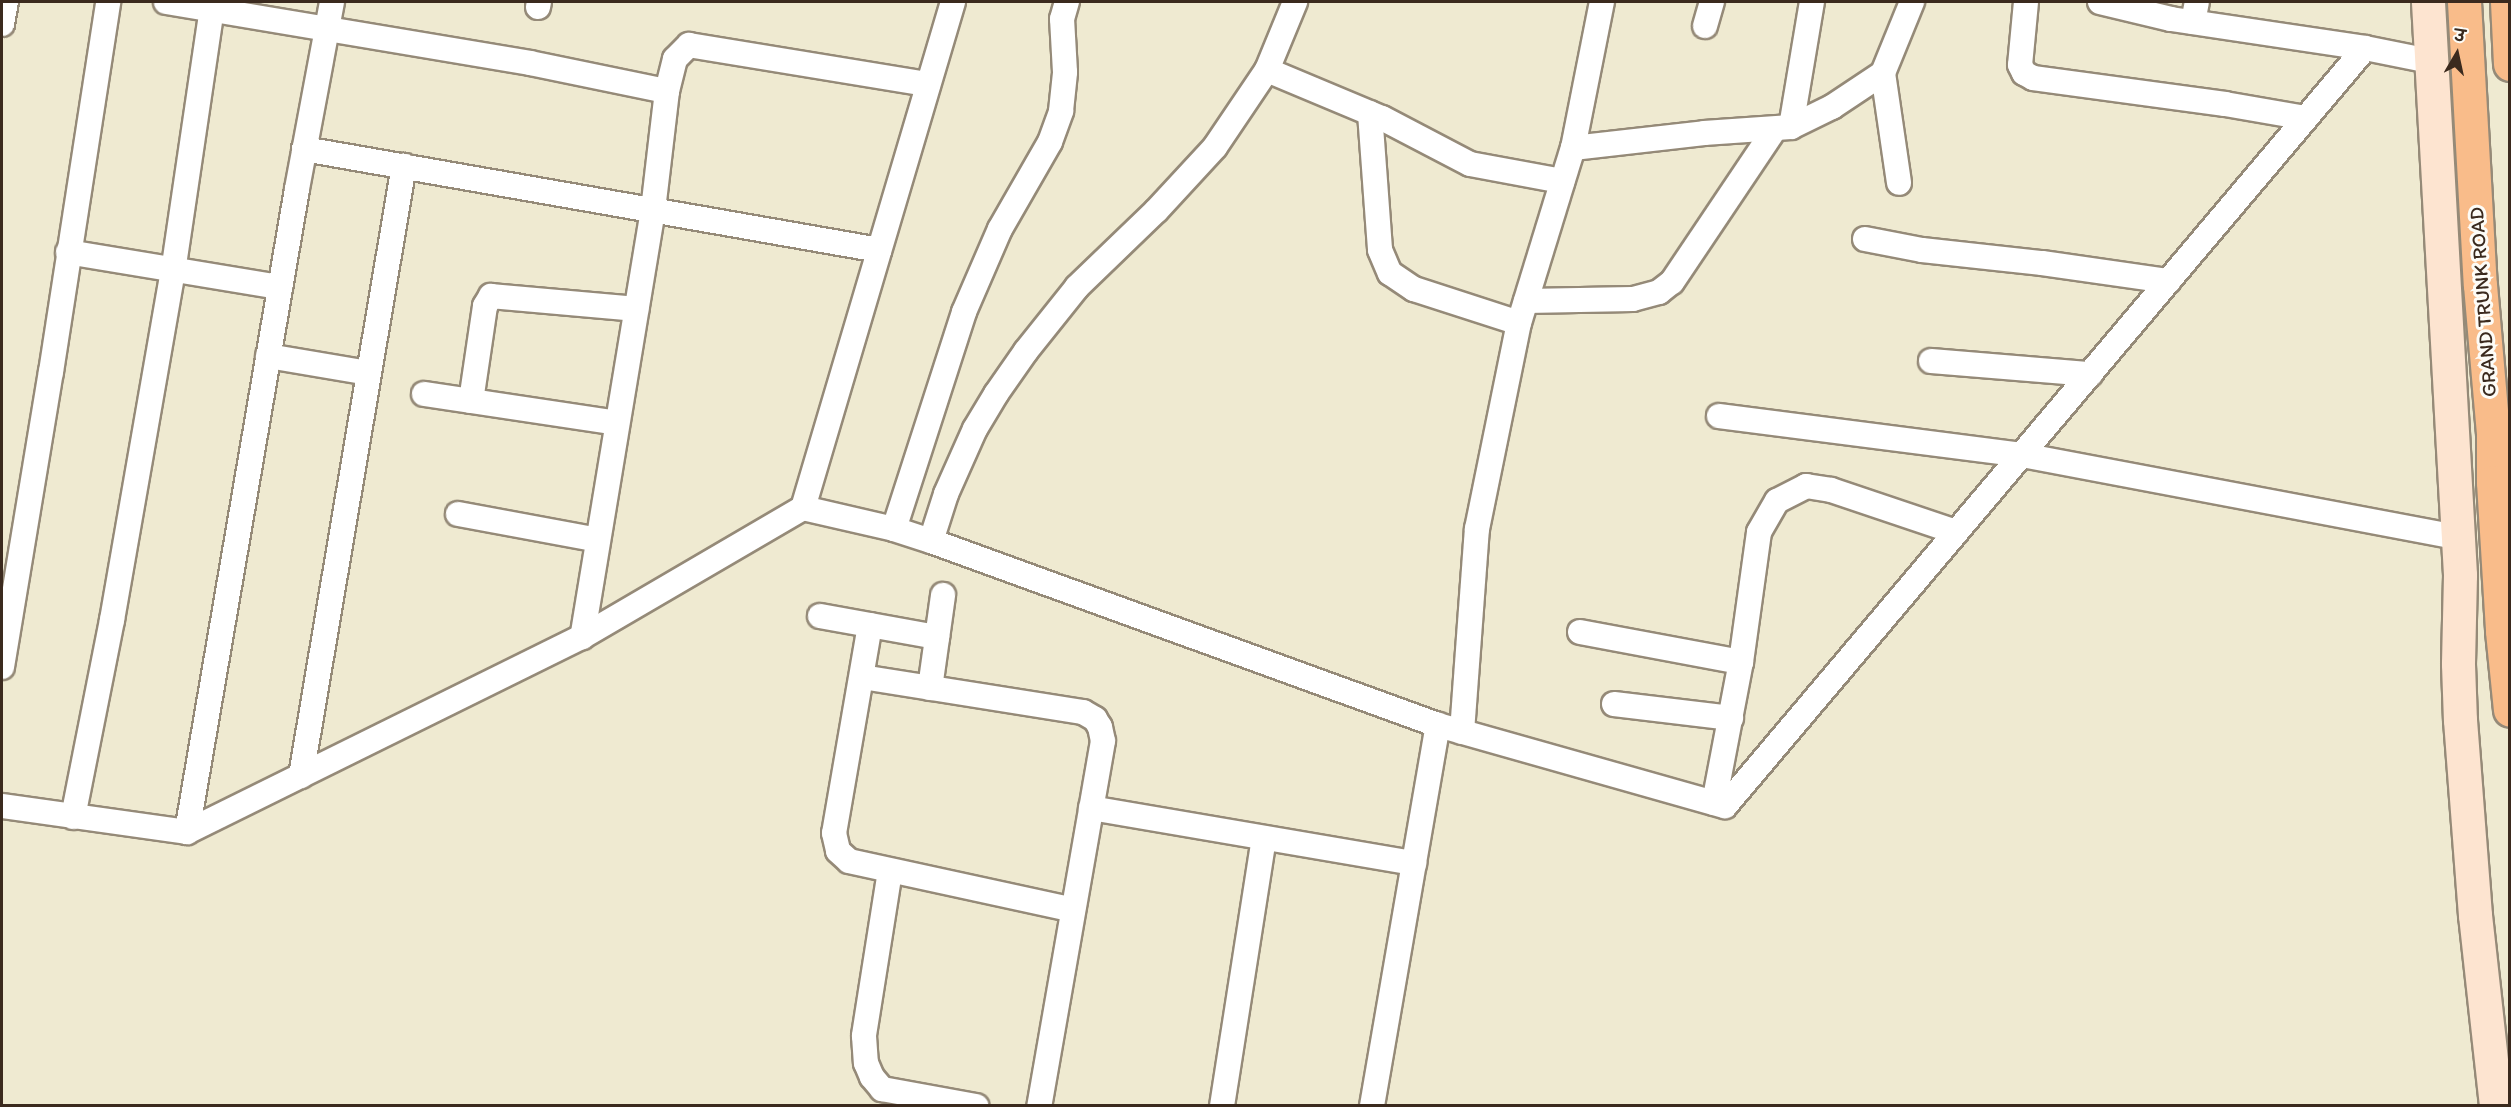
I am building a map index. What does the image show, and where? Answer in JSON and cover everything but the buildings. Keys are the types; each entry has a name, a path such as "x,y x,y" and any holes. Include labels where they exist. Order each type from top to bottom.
{"highway":[{"name":"GRAND TRUNK ROAD","path":"2463,2 2493,433 2493,493 2510,710"},
{"path":"2506,2 2510,63"}],"street":[{"path":"2,24 6,2"},
{"path":"2,667 51,372 108,2"},
{"path":"166,2 530,63 667,91"},
{"path":"188,832 268,356 332,2"},
{"path":"803,508 953,2"},
{"path":"894,529 964,312 1000,229 1050,142 1061,111 1065,72 1062,19 1067,2"},
{"path":"931,541 946,495 975,429 1026,351 1077,287 1156,211 1215,147 1267,70 1295,2"},
{"path":"1462,732 1477,529 1522,312 1573,148 1602,2"},
{"path":"1705,26 1712,2"},
{"path":"1370,113 1380,250 1390,273 1414,289 1522,312 1633,299 1659,292 1672,282 1783,128 1812,2"},
{"path":"1899,183 1883,74 1912,2"},
{"path":"2026,2 2020,65 2024,73 2033,78 2225,104 2306,118"},
{"path":"2100,2 2195,12 2430,61"},
{"path":"2428,2 2458,537 2460,720 2475,915 2496,1106"},
{"path":"73,817 112,620 173,272 212,9"},
{"path":"582,637 652,210 667,91 675,59 689,45 928,84"},
{"path":"2,806 188,832 582,637 803,508 894,529 931,541 1438,725 1725,806 2365,48"},
{"path":"1267,70 1370,113 1470,164 1562,181"},
{"path":"1573,148 1704,133 1783,128 1832,107 1883,74"},
{"path":"304,149 879,250"},
{"path":"302,776 404,166"},
{"path":"1865,239 1922,250 2042,263 2169,281"},
{"path":"68,252 173,272 280,287"},
{"path":"471,401 485,306 491,296 636,309"},
{"path":"268,356 369,374"},
{"path":"1931,361 2090,374"},
{"path":"424,394 618,423"},
{"path":"1719,416 2022,454 2458,537"},
{"path":"1714,803 1742,662 1759,532 1778,501 1806,486 1831,490 1956,532"},
{"path":"458,514 598,540"},
{"path":"930,688 943,595"},
{"path":"820,616 937,637"},
{"path":"870,625 834,833 838,851 849,861 1073,910"},
{"path":"1580,632 1742,662"},
{"path":"862,677 1083,712 1095,719 1103,741 1039,1106"},
{"path":"1614,704 1731,718"},
{"path":"1372,1106 1438,725"},
{"path":"1091,808 1414,863"},
{"path":"1222,1106 1264,838"},
{"path":"890,871 864,1036 866,1063 872,1077 882,1089 976,1106"}]}
